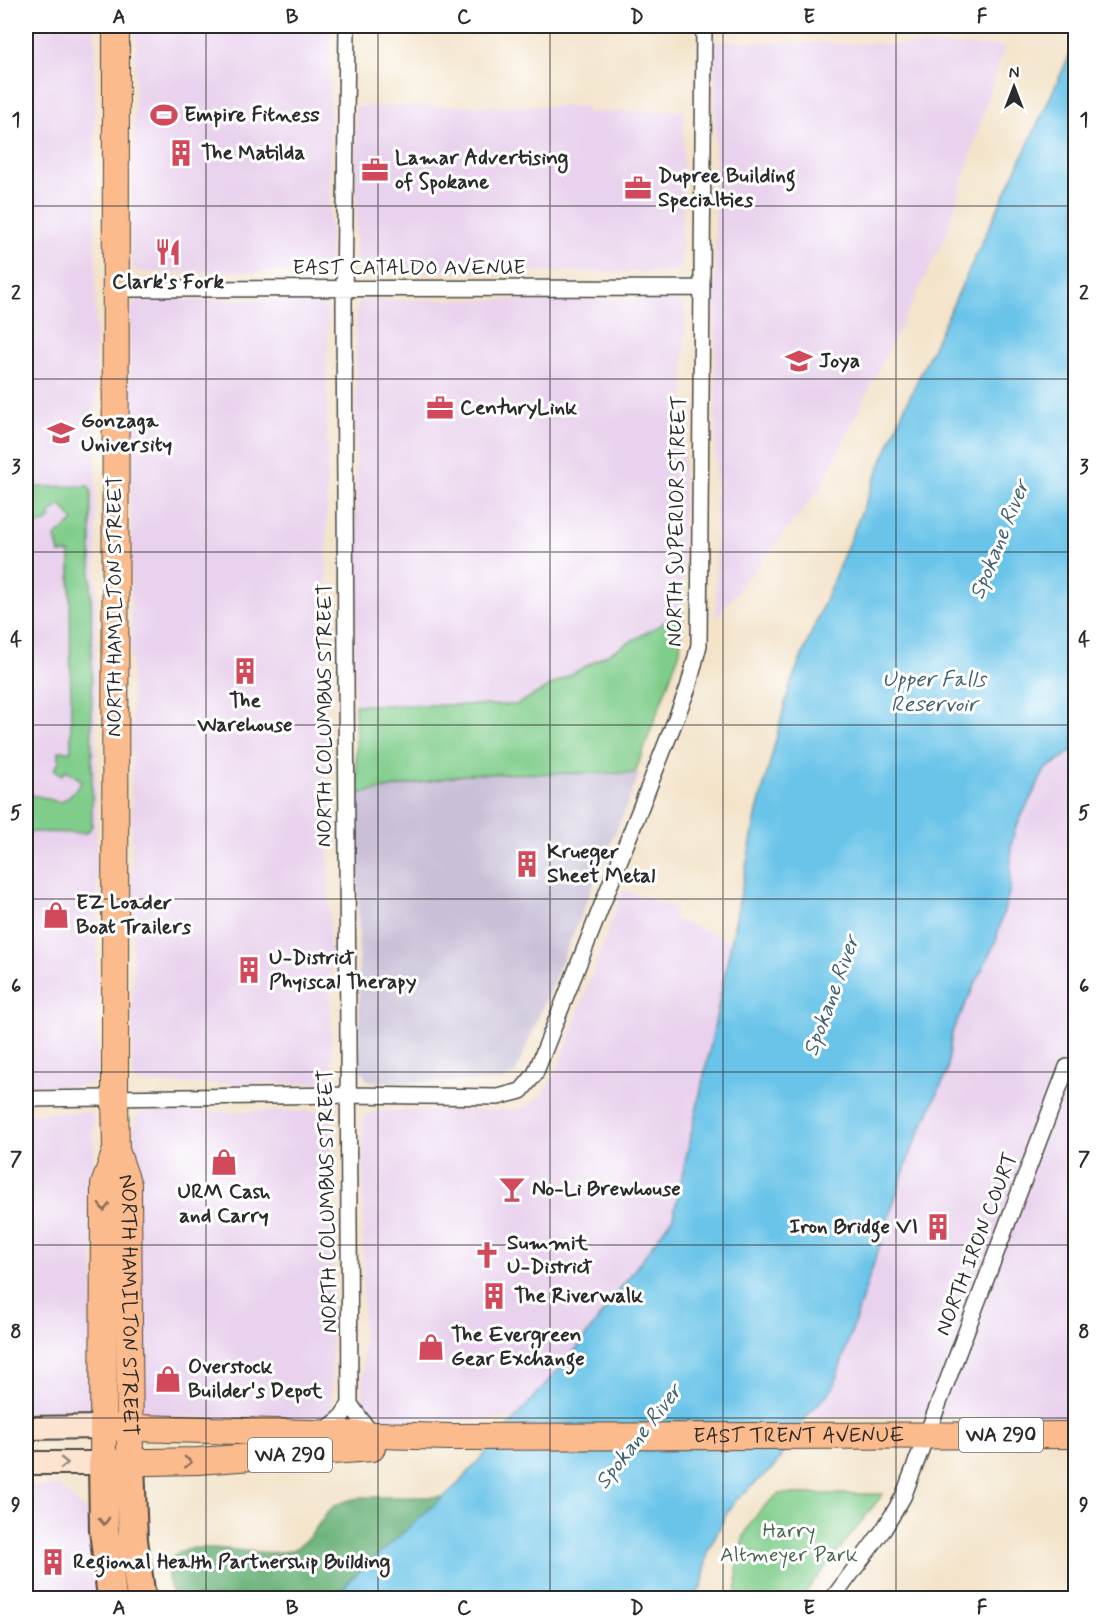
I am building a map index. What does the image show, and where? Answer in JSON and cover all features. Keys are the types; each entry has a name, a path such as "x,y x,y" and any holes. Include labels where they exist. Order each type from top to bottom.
{"highway":[{"path":"112,1599 104,1530 116,1463"},
{"path":"116,1463 133,1540 141,1599"}],"main road":[{"name":"NORTH HAMILTON STREET","path":"116,26 115,1097 116,1150 128,1185 129,1427 116,1463"},
{"name":"NORTH HAMILTON STREET","path":"116,1150 104,1185 103,1427 116,1463"},
{"name":"EAST TRENT AVENUE","path":"103,1427 456,1437 1076,1435"},
{"path":"26,1428 103,1427"},
{"name":"EAST TRENT AVENUE","path":"116,1463 348,1451 456,1437"},
{"path":"26,1462 116,1463"}],"street":[{"name":"NORTH COLUMBUS STREET","path":"347,26 344,290 350,1404"},
{"name":"NORTH SUPERIOR STREET","path":"348,1095 498,1097 521,1091 535,1074 688,688 699,645 704,26"},
{"name":"EAST CATALDO AVENUE","path":"115,289 702,288"},
{"name":"NORTH IRON COURT","path":"833,1599 894,1514 927,1436 1067,1067"},
{"path":"26,1098 348,1095"},
{"path":"320,1433 340,1419 350,1404 372,1435"}],"shaded area":[{"name":"Gonzaga University","path":"26,26 95,26 97,1074 95,1080 85,1086 26,1086"},
{"path":"132,26 330,26 330,257 325,269 313,272 140,272 133,268 131,263 136,38"},
{"name":"Joya","path":"715,41 1004,46 947,233 819,490 716,618"},
{"path":"356,106 586,106 587,113 684,110 681,267 674,272 365,271 356,259"},
{"path":"142,300 314,300 322,303 328,315 326,691 332,1070 326,1081 318,1083 146,1084 134,1081 130,310 136,302"},
{"path":"368,300 677,300 682,304 685,314 683,612 516,705 355,705 356,310 360,302"},
{"path":"1076,600 1076,719 1069,677"},
{"path":"1075,728 1075,1417 807,1416 833,1388 909,1156 947,1072 952,1032 995,943 1012,867 1011,846 1015,829 1045,770 1073,750"},
{"path":"640,773 515,1074 501,1081 376,1082 367,1080 360,1069 357,794 470,774"},
{"path":"623,889 676,909 673,918 730,941 709,1053 673,1217 577,1348 515,1419 435,1421 368,1418 363,1411 363,1118 374,1111 510,1110 528,1106 542,1095 557,1070"},
{"path":"317,1111 328,1115 332,1125 332,1415 327,1419 145,1417 138,1401 134,1118 142,1112"},
{"path":"26,1113 90,1113 94,1119 93,1402 88,1413 82,1417 26,1419"},
{"path":"26,1486 59,1486 95,1520 95,1598 26,1598"}],"green space":[{"path":"88,486 91,490 92,826 87,833 26,832 26,795 61,801 67,798 82,781 66,770 62,775 54,769 59,762 59,751 71,751 70,553 59,553 55,537 74,521 61,505 49,514 51,518 44,524 26,524 26,487"},
{"path":"683,612 680,651 635,773 470,774 357,794 355,705 516,705"},
{"name":"Harry Altmeyer Park","path":"778,1494 883,1494 801,1598 734,1598 737,1588 738,1558 744,1537 760,1510"},
{"path":"363,1497 444,1497 352,1578 335,1598 174,1597 168,1571 173,1556 188,1549 280,1552 296,1548 307,1539 333,1507"}],"water":[{"name":"Upper Falls Reservoir","path":"1075,44 1076,600 1069,677 1075,719 1073,750 1045,770 1015,829 1011,846 1010,889 995,943 952,1032 947,1072 909,1156 833,1388 807,1416 774,1467 736,1500 727,1513 708,1551 702,1587 691,1598 335,1598 352,1578 459,1483 577,1348 673,1217 709,1053 757,812 790,685 903,411"}],"place":[{"name":"Empire Fitness","path":"164,115"},
{"name":"The Matilda","path":"181,153"},
{"name":"Lamar Advertising of Spokane","path":"375,170"},
{"name":"Dupree Building Specialties","path":"638,188"},
{"name":"Clark's Fork","path":"168,252"},
{"name":"Joya","path":"799,361"},
{"name":"CenturyLink","path":"440,408"},
{"name":"Gonzaga University","path":"61,433"},
{"name":"The Warehouse","path":"245,671"},
{"name":"Krueger Sheet Metal","path":"527,864"},
{"name":"EZ Loader Boat Trailers","path":"56,915"},
{"name":"U-District Phyiscal Therapy","path":"249,970"},
{"name":"URM Cash and Carry","path":"224,1162"},
{"name":"No-Li Brewhouse","path":"512,1189"},
{"name":"Iron Bridge VI","path":"938,1227"},
{"name":"Summit U-District","path":"487,1255"},
{"name":"The Riverwalk","path":"494,1296"},
{"name":"The Evergreen Gear Exchange","path":"431,1347"},
{"name":"Overstock Builder's Depot","path":"168,1379"},
{"name":"Regional Health Partnership Building","path":"53,1562"}],"water label":[{"name":"Spokane River","path":"1000,540"},
{"name":"Spokane River","path":"832,996"},
{"name":"Spokane River","path":"639,1437"}]}
